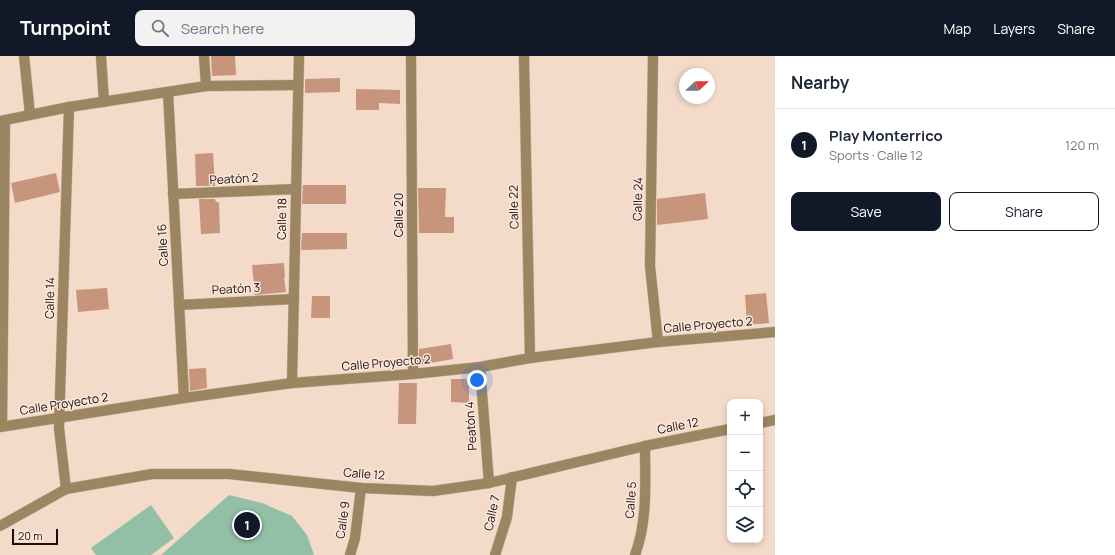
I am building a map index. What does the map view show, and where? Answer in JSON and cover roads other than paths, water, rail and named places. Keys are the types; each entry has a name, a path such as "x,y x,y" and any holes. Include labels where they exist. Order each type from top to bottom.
{"street":[{"path":"24,56 30,114"},
{"path":"102,56 104,102"},
{"path":"204,56 206,86"},
{"name":"Calle 18","path":"292,383 299,56"},
{"name":"Calle 20","path":"411,56 413,374"},
{"name":"Calle 22","path":"524,56 530,358"},
{"name":"Calle 24","path":"653,56 650,266 658,342"},
{"path":"1,427 2,120 69,107 206,86 298,85"},
{"name":"Calle 16","path":"168,92 184,398"},
{"name":"Calle 14","path":"66,489 59,428 69,107"},
{"name":"Peatón 2","path":"173,194 296,189"},
{"name":"Peatón 3","path":"179,305 294,299"},
{"name":"Calle Proyecto 2","path":"1,427 184,398 292,383 413,374 480,367 530,358 658,342 775,332"},
{"name":"Peatón 4","path":"480,367 489,483"},
{"path":"763,422 775,420"},
{"name":"Calle 12","path":"0,526 66,489 152,474 221,474 361,488 433,491 489,483 645,446 727,429"},
{"name":"Calle 5","path":"635,555 640,542 645,504 645,446"},
{"name":"Calle 7","path":"495,555 507,517 512,477"},
{"name":"Calle 9","path":"350,555 355,538 361,488"}],"place":[{"name":"Play Monterrico","path":"247,525"}]}
